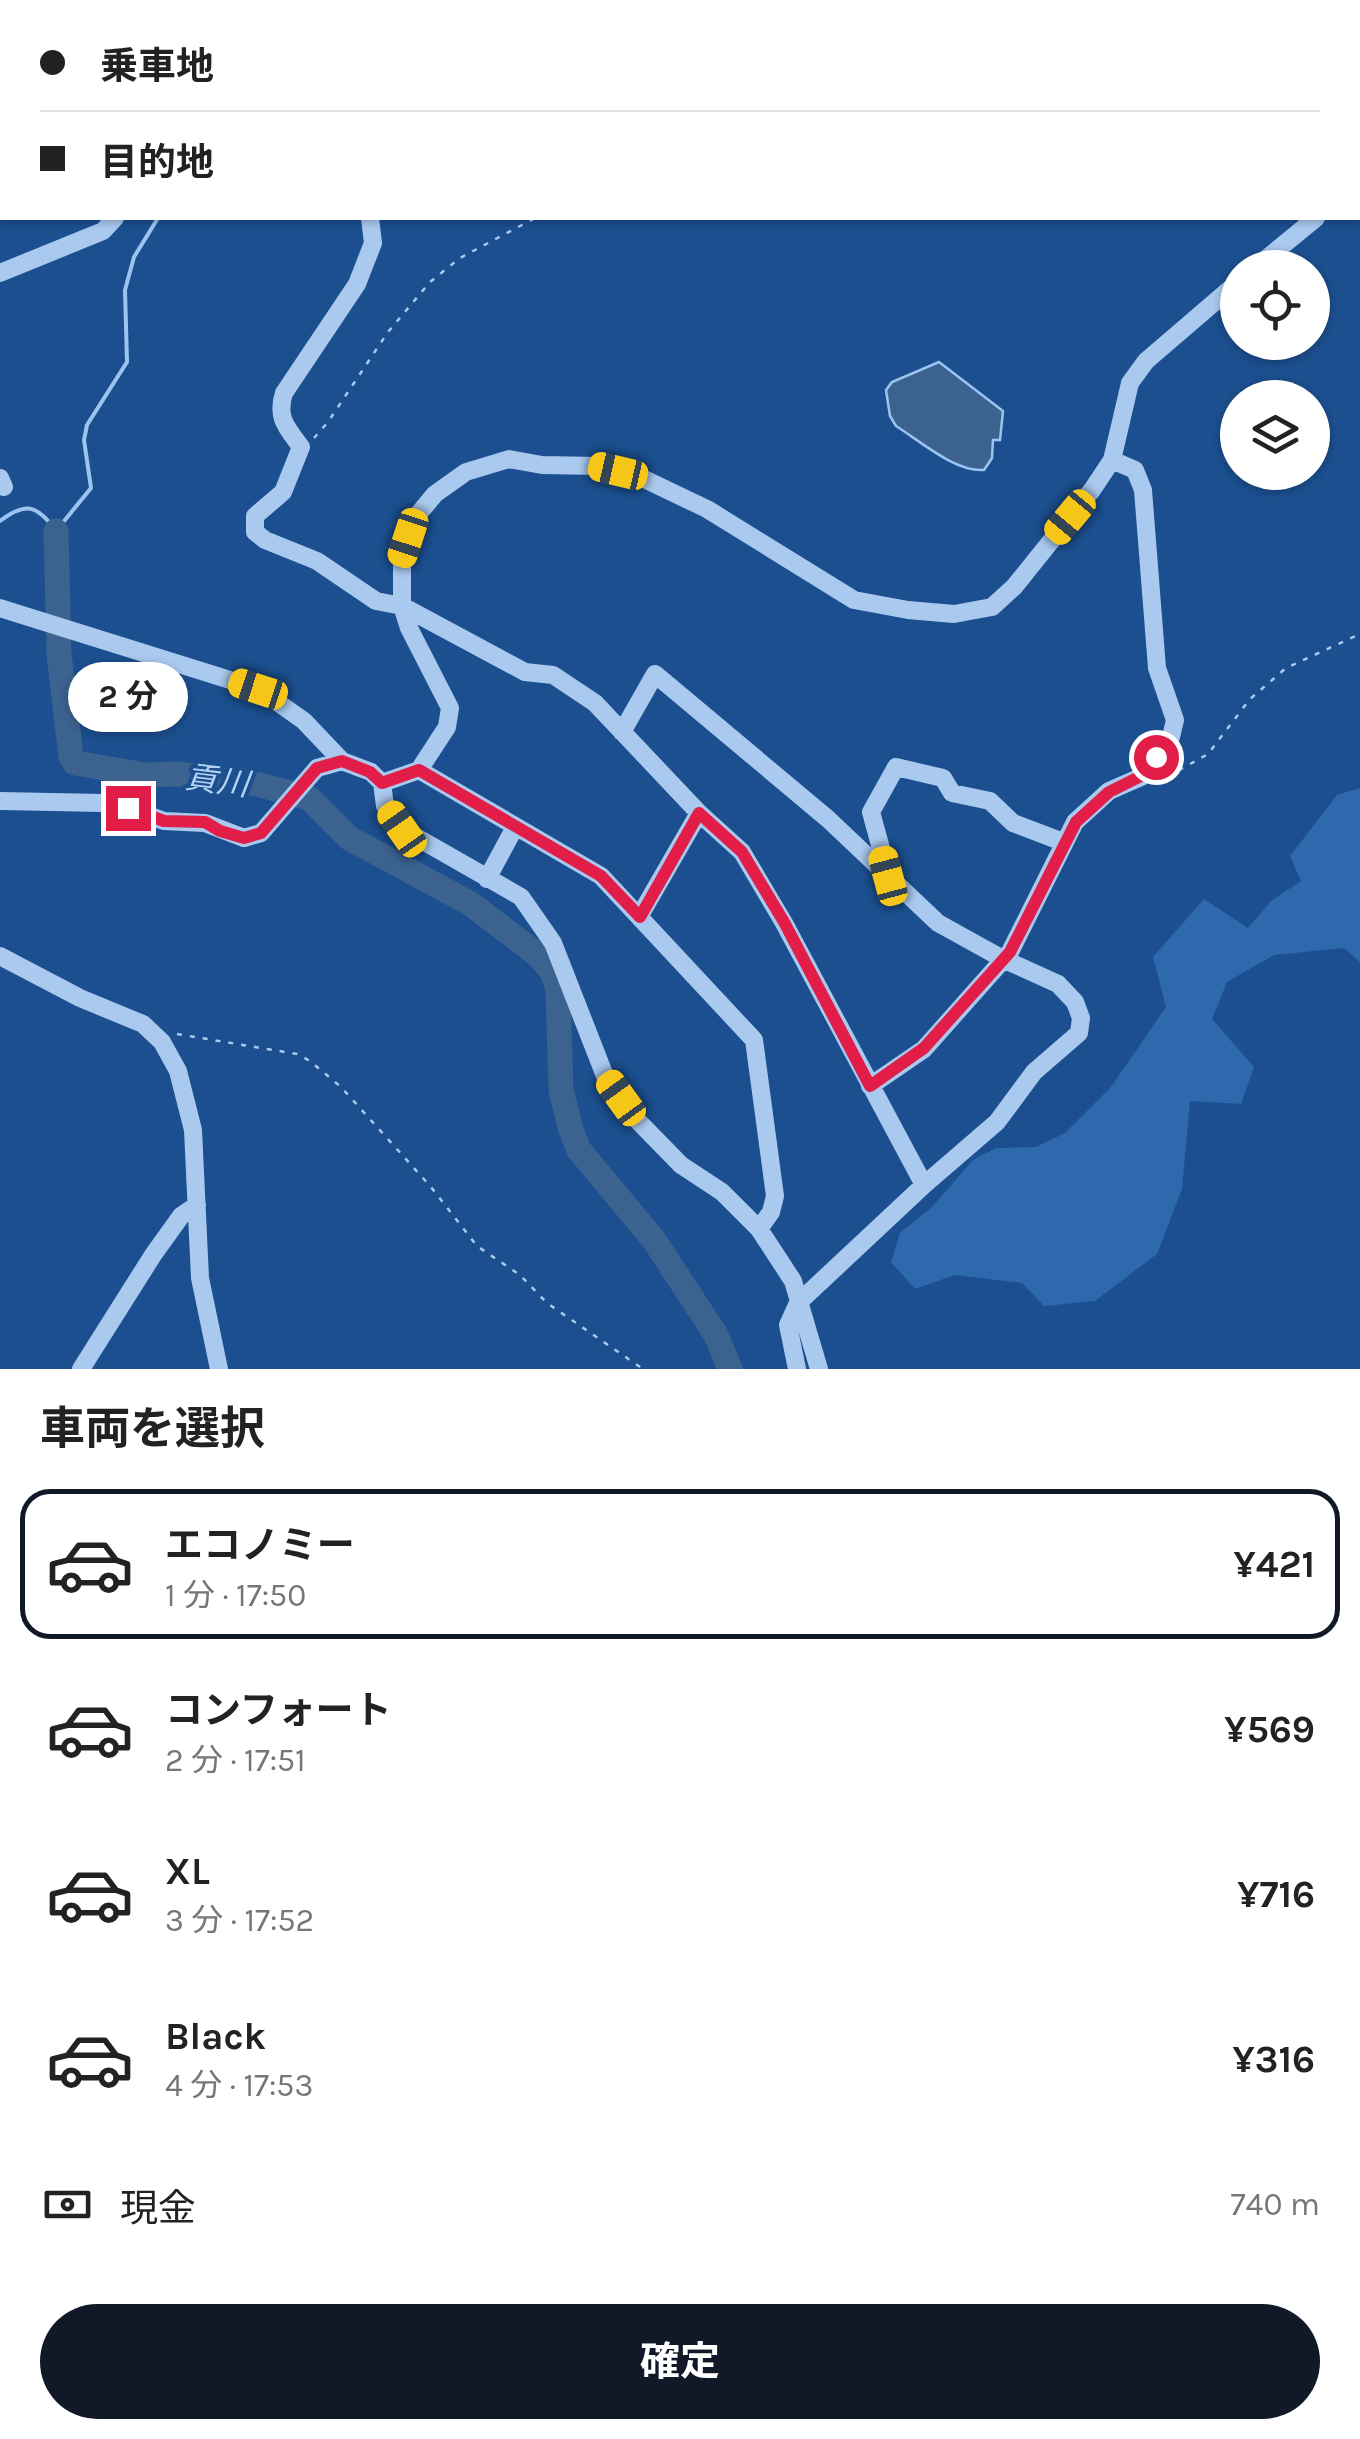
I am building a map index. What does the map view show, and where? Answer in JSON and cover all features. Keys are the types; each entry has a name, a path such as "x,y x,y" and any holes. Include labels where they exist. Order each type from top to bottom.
{"street":[{"path":"0,273 103,231 113,220"},
{"path":"370,220 373,243 357,284 284,393 279,409 281,420 301,447 283,492 254,516 255,532 318,561 376,600 402,606 524,672 554,675 595,703 699,813 742,852 784,922 924,1185"},
{"path":"1276,250 1310,220"},
{"path":"382,783 419,770 447,727 450,708 409,628 402,606 402,558 415,518 434,494 466,472 509,459 542,465 598,466 638,476 707,508 854,600 954,614 992,607 1014,587 1112,460 1130,384 1146,361 1220,297"},
{"path":"870,1086 924,1048 1004,959 1076,822 1109,792 1141,776 1171,738 1175,724 1156,668 1143,490 1134,470 1112,460"},
{"path":"0,608 258,689 304,721 342,761 370,772 382,783 386,806 402,829 520,898 553,944 605,1076 638,1121 680,1164 722,1192 759,1229 793,1281 819,1369"},
{"path":"622,732 654,674 828,819 938,923 1058,984 1074,1002 1081,1018 1079,1033 1034,1072 997,1122 798,1303 788,1324 797,1369"},
{"path":"0,802 104,803 164,821 205,822 244,838 261,833 317,768 342,761"},
{"path":"888,876 871,812 896,767 943,778 952,793 990,802 1013,823 1063,842"},
{"path":"419,770 601,876 754,1040 774,1196 771,1212 759,1229"},
{"path":"640,917 699,813"},
{"path":"486,879 515,828"},
{"path":"0,956 80,998 142,1024 162,1042 186,1091 193,1130 200,1278 219,1369"},
{"path":"81,1369 153,1255 181,1216 196,1205"}],"path":[{"path":"301,447 328,422 365,363 430,282 460,258 531,220"},
{"path":"1145,785 1162,782 1208,754 1250,699 1286,668 1360,634"},
{"path":"172,1033 298,1054 310,1060 341,1087 477,1246 520,1276 547,1303 643,1369"}],"shaded area":[{"path":"939,362 1003,411 1000,440 993,440 992,458 984,470 961,466 938,454 896,426 890,416 886,390 892,382"},
{"path":"1360,788 1360,962 1344,948 1274,955 1227,982 1212,1019 1254,1067 1241,1104 1190,1101 1182,1189 1157,1254 1095,1301 1044,1306 1022,1283 955,1275 915,1289 891,1262 900,1233 931,1208 973,1160 996,1148 1036,1147 1065,1133 1111,1087 1166,1007 1153,957 1204,899 1248,928 1271,901 1301,881 1290,856 1337,795"}],"waterway":[{"name":"貢川","path":"0,521 30,509 43,515 56,531 91,488 84,440 87,425 127,362 125,290 134,257 157,220"},
{"name":"貢川","path":"56,531 59,654 71,757 75,763 146,775 179,774 253,783 309,798 349,838 471,904 539,956 553,973 558,990 561,1090 579,1150 654,1240 716,1335 730,1369"}],"route":[{"path":"128,808 164,821 205,822 244,838 261,833 317,768 342,761 370,772 382,783 419,770 601,876 640,917 699,813 742,852 784,922 870,1086 924,1048 1010,952 1076,822 1109,792 1141,776 1156,757"}]}
